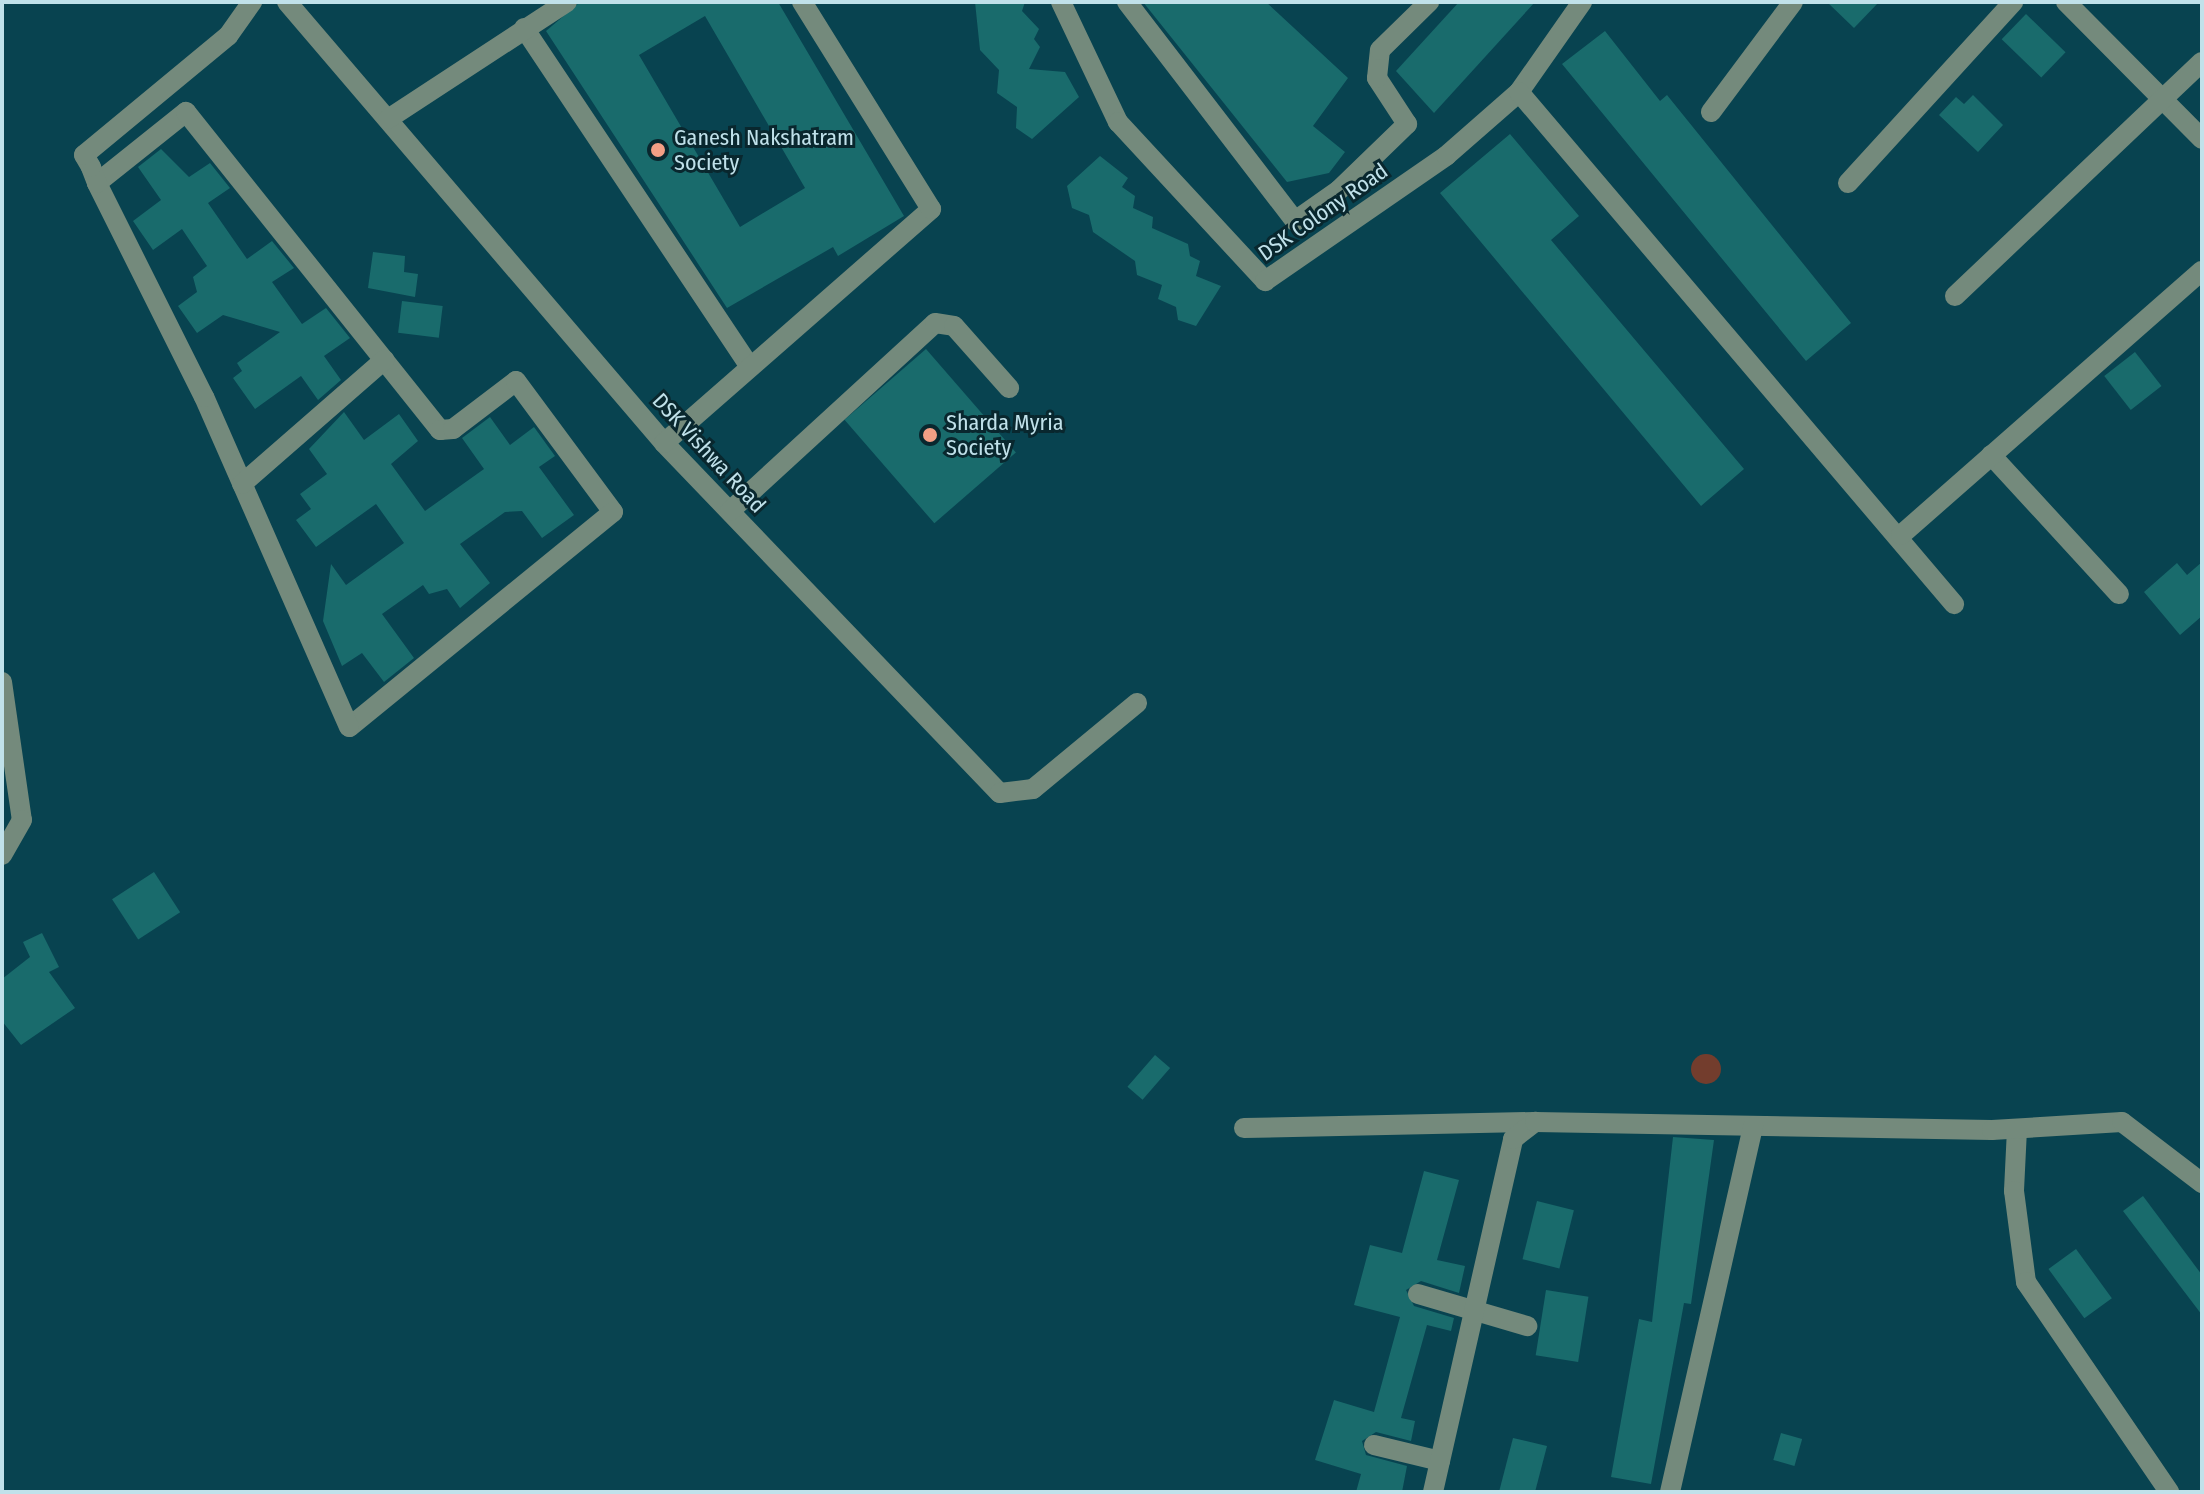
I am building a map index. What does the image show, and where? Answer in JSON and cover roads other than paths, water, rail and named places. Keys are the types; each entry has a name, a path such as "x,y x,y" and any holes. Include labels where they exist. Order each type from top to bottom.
{"street":[{"path":"97,183 186,112 440,430 453,429 516,381 613,512 349,727 242,484 97,183 84,155 228,36 252,2"},
{"name":"DSK Vishwa Road","path":"287,2 664,443 1000,793 1033,789 1137,703"},
{"path":"388,119 567,2"},
{"path":"664,443 749,365 931,209 802,2"},
{"name":"DSK Colony Road","path":"1061,2 1118,122 1265,281 1446,156 1519,92 1582,2"},
{"path":"1127,2 1295,221 1339,190 1407,124 1377,78 1380,50 1429,2"},
{"path":"1711,112 1793,2"},
{"path":"1848,183 2013,2"},
{"path":"2066,2 2202,139"},
{"path":"524,28 749,365"},
{"path":"1955,296 2202,62"},
{"path":"1519,92 1901,535 1954,604"},
{"path":"1901,535 2202,271"},
{"path":"730,511 935,323 954,326 1009,388"},
{"path":"242,484 384,360"},
{"path":"1991,455 2119,594"},
{"path":"2,682 22,820 2,855"},
{"path":"1433,1492 1513,1139 1535,1122"},
{"path":"1244,1128 1535,1122 2017,1129 2122,1122 2202,1183"},
{"path":"1670,1492 1753,1126"},
{"path":"2017,1129 2014,1191 2026,1282 2169,1492"},
{"path":"1418,1294 1527,1326"},
{"path":"1374,1445 1440,1461"}],"place":[{"name":"Ganesh Nakshatram Society","path":"658,150"},
{"name":"Sharda Myria Society","path":"930,435"}]}
